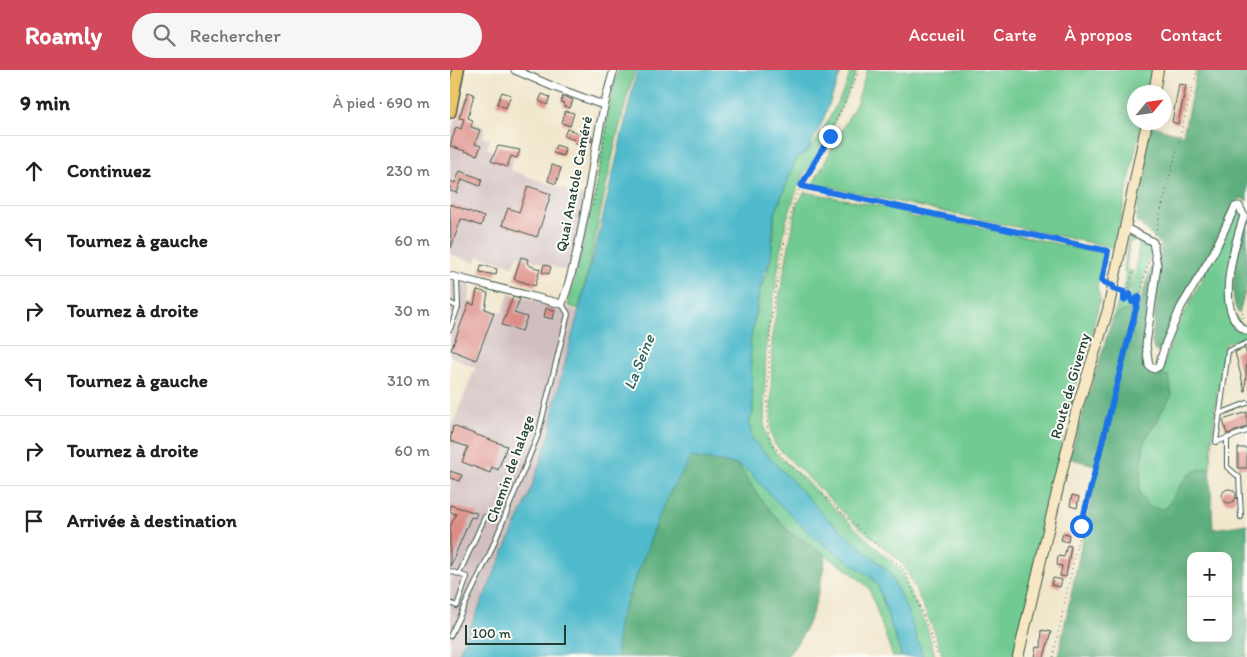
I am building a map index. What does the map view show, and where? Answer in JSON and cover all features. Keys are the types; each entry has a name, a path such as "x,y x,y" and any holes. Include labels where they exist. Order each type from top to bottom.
{"main road":[{"path":"450,78 452,70"},
{"path":"450,112 458,70"},
{"path":"1155,85 1158,70"},
{"name":"Route de Giverny","path":"1018,657 1077,408 1108,310 1146,130"}],"street":[{"path":"515,70 554,88 603,105"},
{"name":"Quai Anatole Caméré","path":"562,304 585,212 603,105 614,70"},
{"path":"1126,228 1153,242 1157,265 1146,345 1149,366 1154,369 1159,366 1166,342 1181,307 1214,252 1230,214 1235,207 1239,206 1244,216 1230,274 1227,297 1245,330"},
{"path":"454,276 562,304"}],"lane":[{"path":"450,329 458,307 454,276"},
{"path":"450,303 458,307"},
{"name":"Chemin de halage","path":"450,636 490,552 538,435 568,314 562,304"},
{"path":"1247,343 1228,351 1216,442 1247,431"},
{"path":"1219,414 1247,403"},
{"path":"1227,438 1227,467 1239,477 1241,517"},
{"path":"459,574 485,517"},
{"path":"450,571 468,577 457,606 450,603"}],"path":[{"path":"860,70 830,136 801,186 790,213 770,326 767,424 770,441 791,466 904,570 929,629 938,657"},
{"path":"1053,657 1081,526 1197,70"},
{"path":"801,186 1108,251 1102,281 1113,286 1113,289 1124,292 1124,300 1130,294"},
{"path":"1134,269 1128,289 1132,302 1139,297"},
{"path":"1245,330 1242,307 1247,292"}],"shaded area":[{"path":"456,118 485,127 483,137 490,139 487,149 514,157 510,170 585,197 592,196 575,274 518,255 514,266 478,256 476,263 450,254 450,135"},
{"path":"450,280 471,285 469,301 502,313 509,294 579,311 555,401 551,431 527,500 457,657 450,657 450,423 453,424 475,368 450,356"}],"green space":[{"path":"618,70 635,70 619,129 579,309 568,306 594,198 610,101"},
{"path":"851,70 857,70 855,77 832,127 799,184 786,221 766,345 764,424 767,438 775,452 900,570 928,630 935,657 923,657 908,613 889,572 826,517 753,440 749,424 753,412 750,343 760,289 767,276 774,234 774,216 796,159 811,147 823,130 846,86"},
{"path":"867,70 1152,70 1149,85 1127,85 1127,130 1140,130 1115,248 813,184 857,102"},
{"path":"1197,70 1247,70 1247,201 1241,198 1231,210 1162,350 1157,352 1154,350 1152,343 1161,245 1136,220 1148,130 1166,130 1183,135"},
{"path":"805,192 898,209 912,217 919,218 925,215 1105,254 1097,288 1100,298 1089,346 1073,390 1013,657 943,657 933,628 906,569 895,556 853,522 776,446 771,435 772,335 797,204"},
{"path":"1240,211 1243,216 1235,245 1229,306 1247,333 1247,340 1231,341 1226,344 1224,349 1215,409 1210,468 1201,469 1188,476 1165,509 1148,507 1139,491 1144,441 1159,419 1169,377 1161,374 1174,334 1233,218"},
{"path":"1247,221 1247,285 1239,314 1235,306 1233,282 1237,254"},
{"path":"1131,238 1134,242 1129,242 1126,270 1133,271 1125,299 1123,290 1126,274 1124,271 1128,240"},
{"path":"1143,238 1149,242 1151,248 1139,296 1133,301 1129,290 1136,271 1139,243"},
{"path":"1151,267 1155,269 1144,354 1151,375 1161,374 1169,376 1172,395 1144,441 1139,491 1148,507 1165,509 1188,476 1201,469 1210,468 1213,529 1247,524 1247,657 1058,657 1098,466 1069,458 1113,317 1124,311 1138,309"},
{"path":"1122,293 1125,302 1130,295 1132,303 1138,298 1135,309 1113,317"},
{"path":"692,457 738,465 758,496 788,531 826,555 821,583 809,622 803,634 786,657 617,657 618,623 666,499"},
{"path":"738,465 749,472 803,527 872,578 878,586 902,657 893,657 869,588 851,572 788,531 758,496"}],"water":[{"name":"La Seine","path":"637,70 842,70 822,123 808,150 796,159 774,216 771,258 760,289 750,343 753,412 749,424 753,440 826,517 889,572 908,613 923,657 902,657 878,586 872,578 816,539 749,472 738,465 692,457 666,499 618,623 617,657 457,657 527,500 551,431 555,401 599,233"}],"building":[{"path":"1179,84 1186,85 1178,124 1172,122"},
{"path":"468,92 474,94 468,118 473,120 471,127 480,130 475,144 481,146 477,155 450,146 456,127 461,129 464,119 459,118"},
{"path":"502,92 511,95 506,108 497,104"},
{"path":"542,94 550,97 547,105 539,101"},
{"path":"563,96 573,100 570,108 563,106 564,103 561,102"},
{"path":"565,111 574,113 570,126 562,123"},
{"path":"567,129 592,137 592,142 583,139 581,145 574,142 575,140 564,136"},
{"path":"556,145 565,148 563,156 553,153"},
{"path":"498,146 520,150 517,158 511,156 507,167 491,161"},
{"path":"552,165 561,168 556,184 548,181"},
{"path":"460,171 482,179 480,186 462,179 457,193 450,191 450,181 455,183"},
{"path":"528,186 551,194 537,237 502,225 508,208 519,212"},
{"path":"450,204 484,217 481,226 461,219 451,248"},
{"path":"521,257 528,259 527,263 531,266 540,269 535,286 514,279"},
{"path":"544,264 551,267 549,274 542,272"},
{"path":"481,265 497,269 496,275 480,272"},
{"path":"477,290 488,293 485,309 494,313 476,360 451,350 469,303 474,305"},
{"path":"513,297 520,299 514,313 527,317 522,331 502,325"},
{"path":"546,308 555,310 553,319 544,317"},
{"path":"1245,348 1247,356 1245,392 1235,352"},
{"path":"1247,412 1247,427 1227,434 1223,420"},
{"path":"453,426 507,446 498,470 492,467 490,473 462,462 468,447 450,441"},
{"path":"1238,448 1247,448 1247,468 1238,468"},
{"path":"450,471 462,475 460,481 450,478"},
{"path":"1229,489 1234,491 1236,496 1234,501 1229,503 1224,501 1222,496 1224,491"},
{"path":"1072,495 1079,497 1077,508 1070,506"},
{"path":"450,505 477,513 475,518 471,517 450,567 450,527 456,514 450,512"},
{"path":"1063,533 1069,534 1068,542 1061,540"},
{"path":"1067,545 1071,546 1066,577 1060,576 1062,566 1057,565 1058,556 1064,557"},
{"path":"1053,578 1062,580 1060,587 1051,585"},
{"path":"1042,630 1051,632 1044,657 1035,657 1037,647 1041,648"}],"route":[{"path":"830,136 801,186 1108,251 1102,281 1113,286 1113,289 1124,292 1125,301 1130,294 1132,302 1139,297 1081,526"}]}
